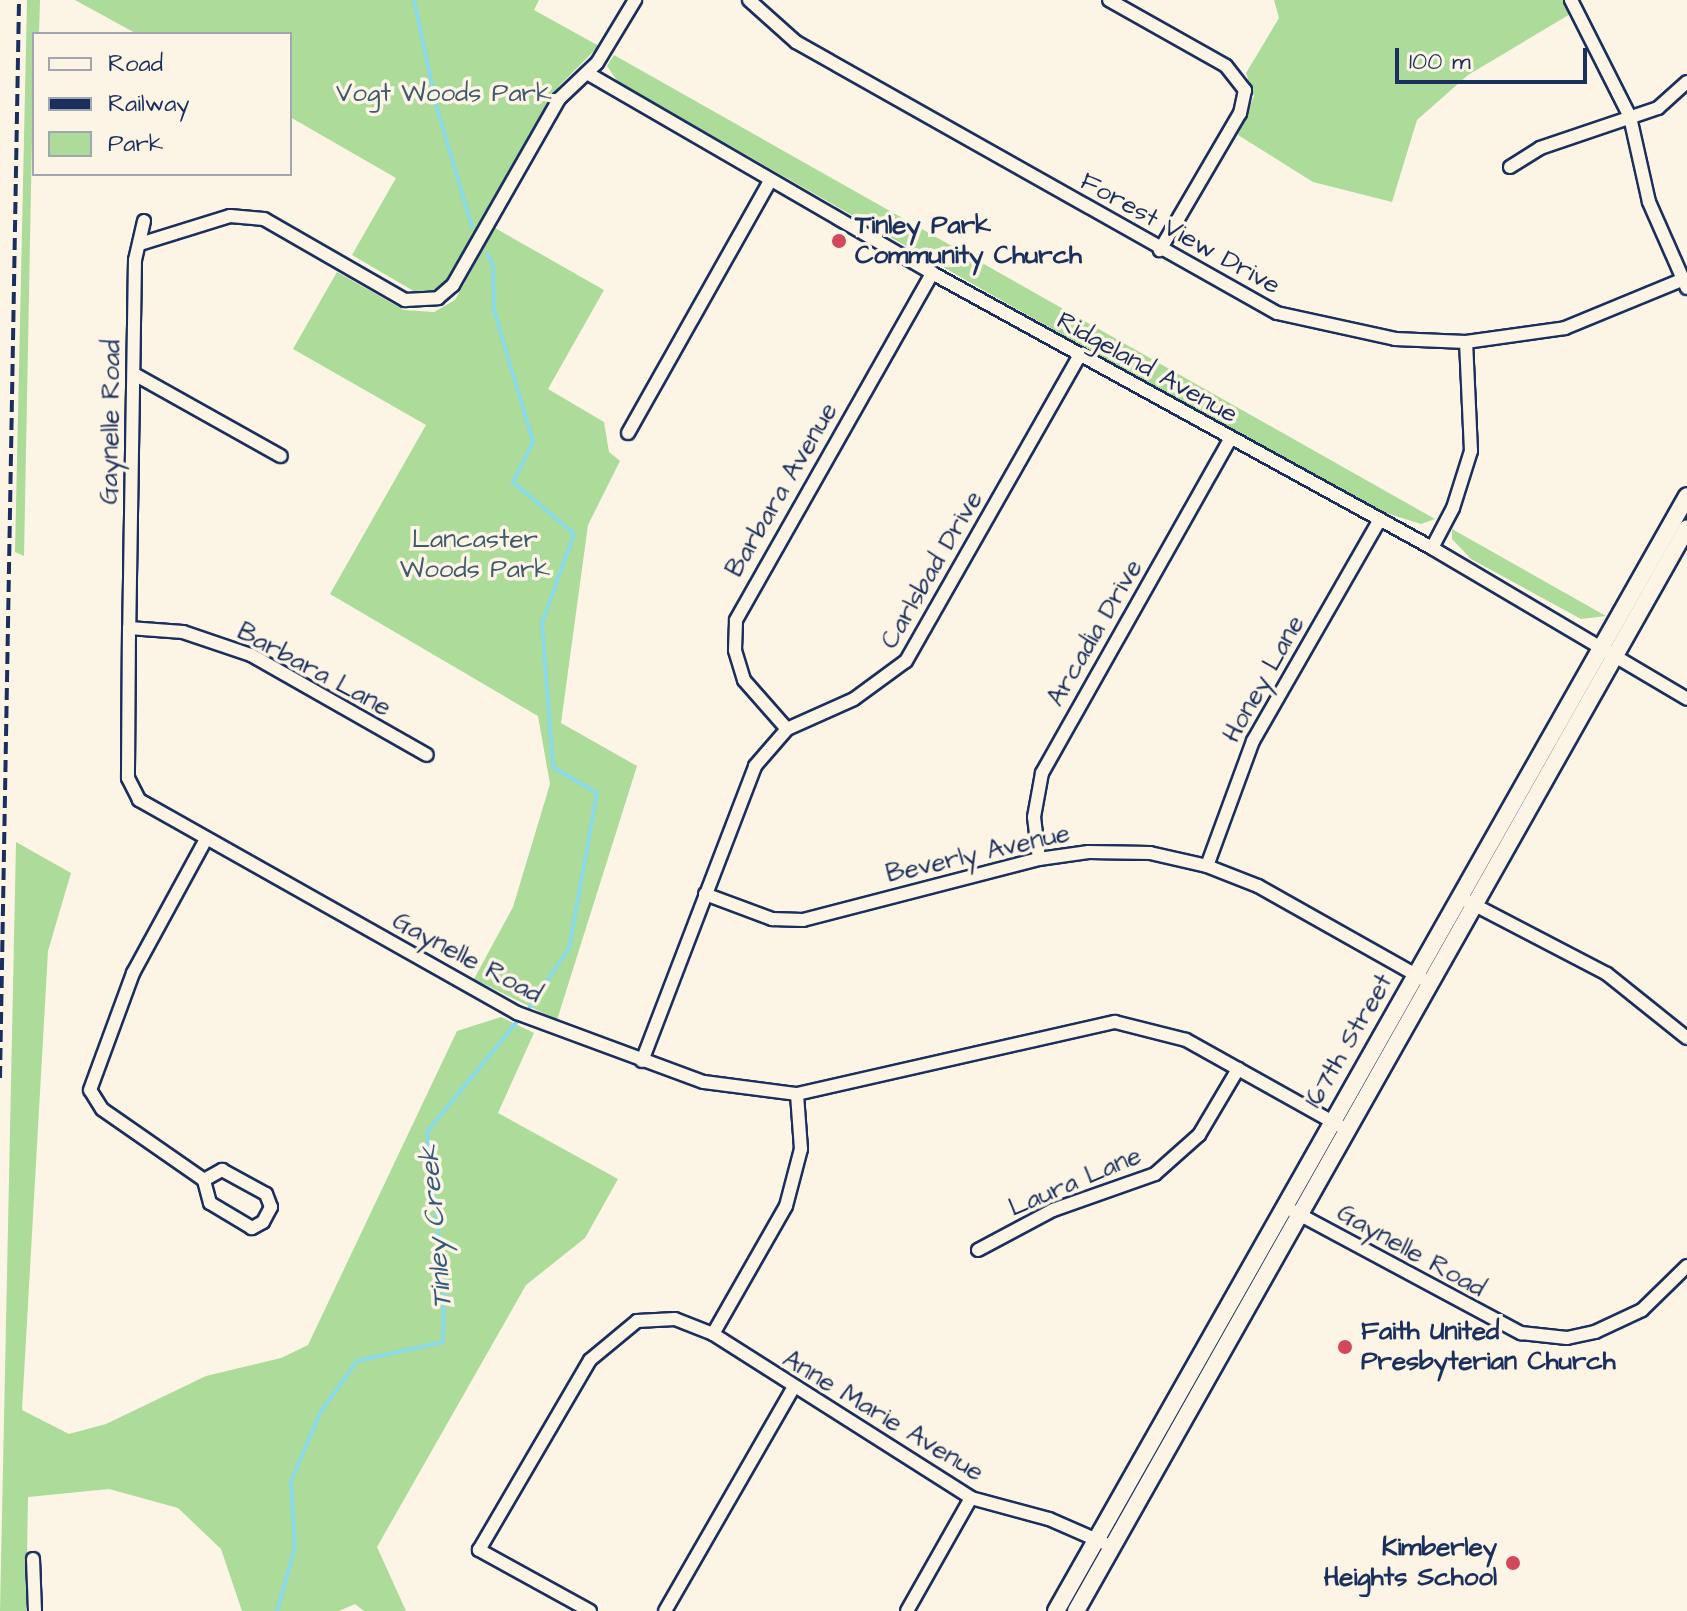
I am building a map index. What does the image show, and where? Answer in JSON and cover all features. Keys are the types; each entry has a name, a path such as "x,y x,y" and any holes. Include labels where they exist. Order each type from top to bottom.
{"main road":[{"name":"167th Street","path":"1104,1543 1283,1205 1331,1120 1422,978 1466,901 1607,652 1687,496"},
{"name":"167th Street","path":"1607,652 1687,528"},
{"name":"167th Street","path":"1067,1609 1346,1130 1422,978"}],"street":[{"path":"143,243 230,216 264,219 405,300 438,298 453,285 559,99 587,73 635,0"},
{"name":"Forest View Drive","path":"749,0 796,42 1160,250 1277,313 1395,339 1466,342 1565,328 1683,285"},
{"path":"1109,0 1226,66 1245,90 1240,113 1160,250"},
{"path":"1571,0 1630,117 1649,202 1683,285"},
{"name":"Ridgeland Avenue","path":"587,73 932,273 1378,523 1432,548 1687,699"},
{"path":"1510,167 1540,148 1658,108 1687,82"},
{"path":"628,433 770,181"},
{"name":"Gaynelle Road","path":"144,221 143,243 135,260 129,628 128,778 139,800 517,1013 642,1061 730,1088 797,1094 1101,1022 1169,1033 1346,1130"},
{"name":"Barbara Avenue","path":"787,729 744,680 735,650 736,620 932,273"},
{"path":"1432,548 1453,508 1471,451 1466,342"},
{"name":"Carlsbad Drive","path":"642,1061 746,782 787,729 854,699 906,661 1080,355"},
{"path":"134,374 281,456"},
{"name":"Arcadia Drive","path":"1039,859 1034,817 1042,773 1230,439"},
{"name":"Honey Lane","path":"1207,866 1253,741 1378,523"},
{"name":"Barbara Lane","path":"129,628 183,632 251,655 427,755"},
{"path":"204,1180 222,1170 266,1194 271,1207 263,1222 252,1228 210,1203 204,1180 102,1109 90,1090 148,942 206,839"},
{"name":"Beverly Avenue","path":"705,894 772,919 803,920 1039,859 1089,852 1150,853 1207,866 1258,886 1422,978"},
{"path":"1466,901 1607,974 1687,1038"},
{"name":"Laura Lane","path":"978,1250 1053,1210 1155,1174 1199,1135 1238,1069"},
{"path":"713,1334 786,1206 801,1149 797,1094"},
{"name":"Gaynelle Road","path":"1283,1205 1521,1333 1567,1338 1595,1332 1642,1310 1687,1266"},
{"name":"Anne Marie Avenue","path":"590,1611 479,1550 590,1360 637,1321 675,1319 713,1334 793,1388 971,1498 1049,1519 1104,1543"},
{"path":"665,1611 793,1388"},
{"path":"907,1611 971,1498"},
{"path":"33,1559 35,1611"}],"green space":[{"path":"27,0 40,0 39,32 32,32 24,556 15,552"},
{"name":"Vogt Woods Park","path":"75,0 539,0 534,10 599,46 559,86 448,282 432,293 417,293 352,255 396,178 292,118 292,32 133,32"},
{"path":"1274,0 1563,0 1572,13 1468,75 1417,120 1392,202 1313,182 1238,135 1254,96 1246,73 1279,18"},
{"path":"614,55 1435,519 1421,524 1361,505 618,82 607,66"},
{"name":"Lancaster Woods Park","path":"495,228 604,290 548,389 604,422 609,452 620,461 588,525 561,723 637,766 557,1020 474,979 513,907 550,784 538,716 330,594 426,425 293,349 337,272 404,310 434,312 455,300"},
{"path":"1452,529 1606,616 1581,619 1471,559 1452,539"},
{"path":"16,842 71,873 48,951 22,1410 69,1434 106,1424 206,1376 281,1358 308,1345 457,1031 501,1017 534,1033 498,1113 618,1179 585,1238 526,1285 377,1547 406,1611 364,1611 355,1604 339,1611 242,1611 221,1549 178,1508 109,1489 28,1497 26,1611 0,1611"}],"waterway":[{"name":"Tinley Creek","path":"414,0 437,108 472,227"},
{"name":"Tinley Creek","path":"487,254 493,265 494,310 533,442 513,482 574,534 542,623 553,767 597,793 569,948 530,1007"},
{"name":"Tinley Creek","path":"277,1611 295,1547 291,1481 320,1413 357,1361 443,1342 444,1286 427,1132 516,1023"}],"railway":[{"path":"0,1078 19,0"}],"place":[{"name":"Tinley Park Community Church","path":"839,241"},
{"name":"Faith United Presbyterian Church","path":"1345,1347"},
{"name":"Kimberley Heights School","path":"1513,1563"}]}
